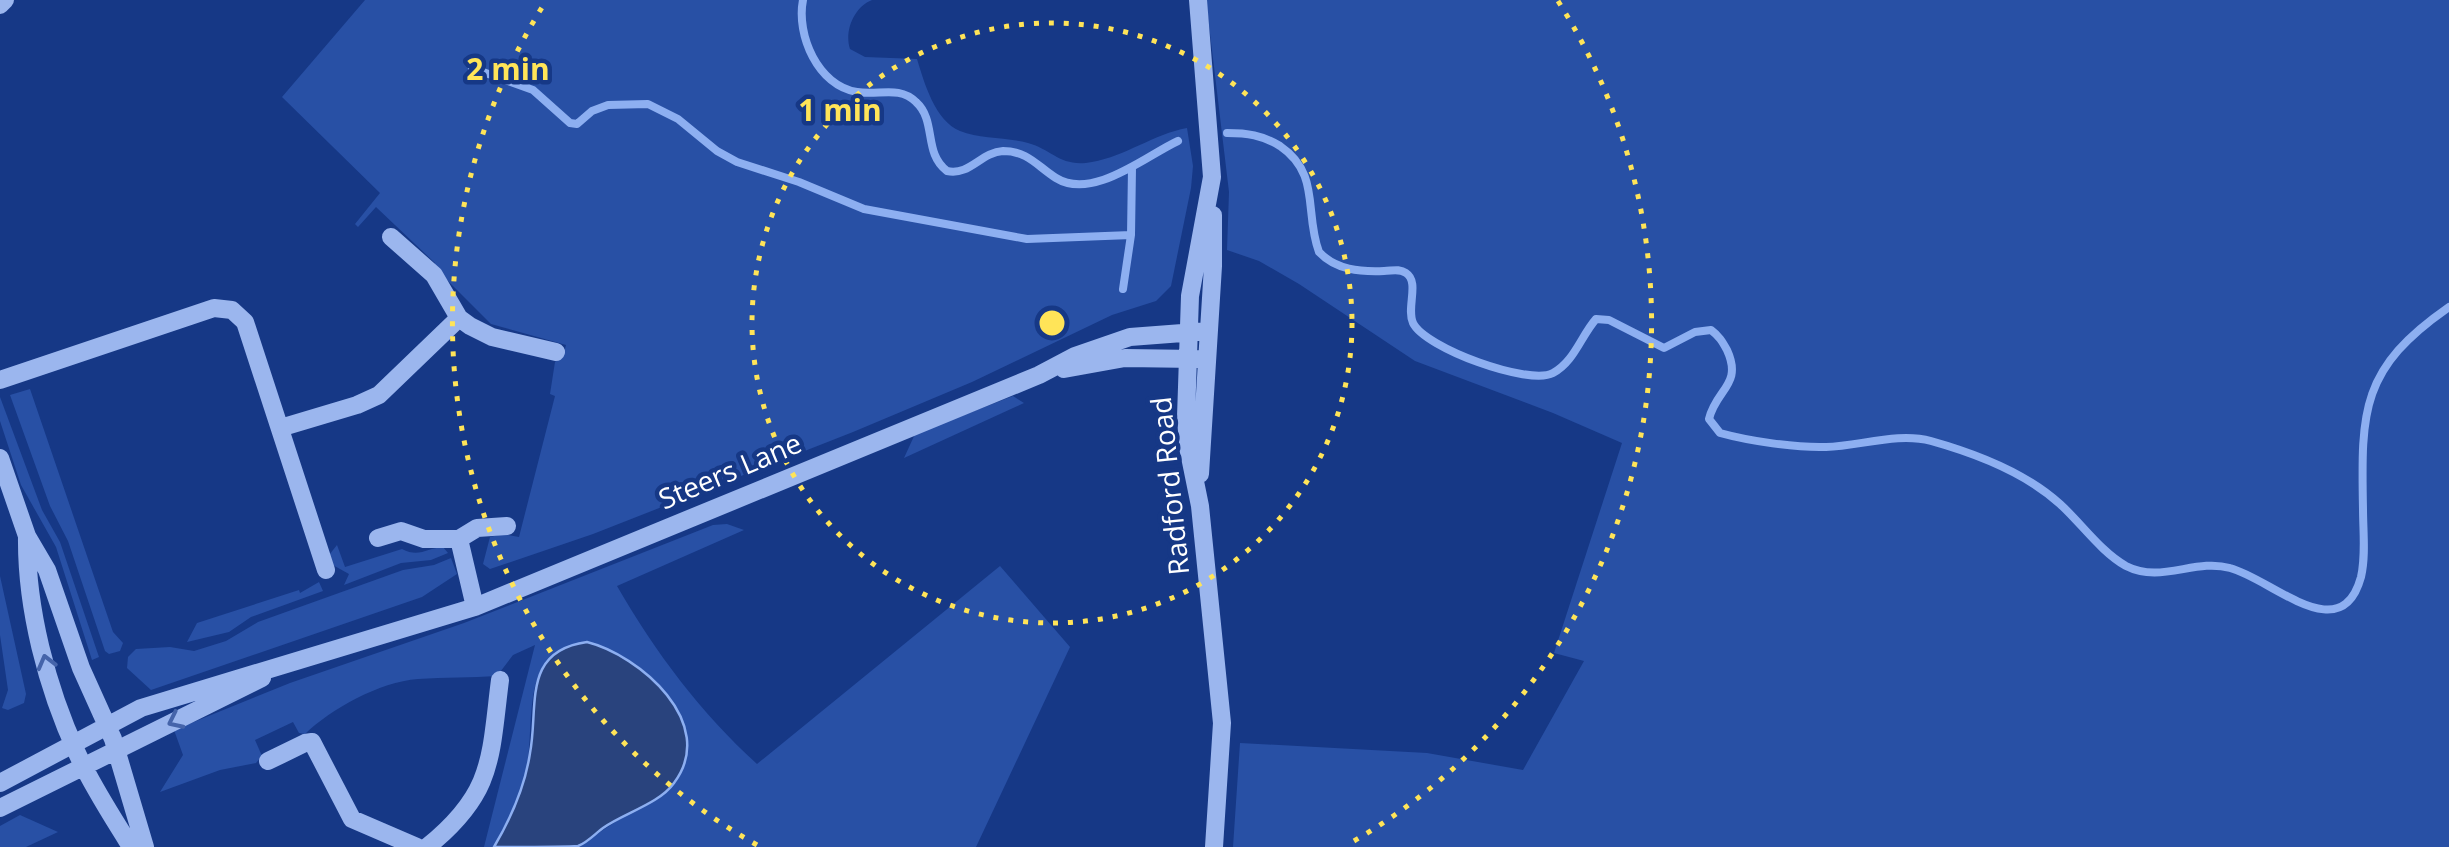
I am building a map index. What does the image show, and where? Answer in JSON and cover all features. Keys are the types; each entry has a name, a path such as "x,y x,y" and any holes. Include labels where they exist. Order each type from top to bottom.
{"street":[{"name":"Radford Road","path":"1198,0 1211,158 1210,190 1192,284 1186,358 1188,447 1201,519 1222,723 1214,847"},
{"path":"1201,519 1200,468 1213,248 1210,190"},
{"path":"391,237 434,274 459,318 492,338 556,352"},
{"path":"0,380 204,311 226,308 237,313 245,322 326,570"},
{"path":"280,428 379,395 459,318"},
{"name":"Steers Lane","path":"112,738 140,708 475,607 1039,375 1075,356 1142,334 1209,331"},
{"path":"1039,375 1114,358 1208,359"},
{"path":"0,458 27,536 46,570 81,668 112,738 145,847"},
{"path":"378,538 400,532 424,539 459,539 482,527 507,526"},
{"path":"27,536 26,567 61,717 77,754 131,847"},
{"path":"459,539 475,607"},
{"name":"Steers Lane","path":"0,783 293,662"},
{"path":"427,847 463,816 478,790 491,754 500,680"},
{"path":"268,760 312,742 352,819 417,847"},
{"name":"Steers Lane","path":"0,808 77,754"}],"shaded area":[{"path":"365,0 872,0 852,20 850,49 865,57 917,59 937,110 960,131 1028,143 1072,163 1081,163 1104,159 1187,128 1193,166 1191,188 1171,286 1156,301 1112,315 972,382 853,432 593,534 490,569 483,564 490,537 519,537 555,396 550,394 555,362 566,345 491,324 376,207 358,227 355,224 380,193 282,97"},
{"path":"1206,0 2449,0 2449,847 1233,847 1240,743 1427,753 1523,770 1584,661 1554,653 1622,443 1415,361 1299,284 1259,261 1227,250 1229,192"},
{"path":"30,389 113,632 123,643 120,651 105,651 68,541 50,506 10,395"},
{"path":"1013,396 1024,403 904,458 915,434"},
{"path":"0,397 42,510 60,542 99,657 92,660 56,547 21,485 0,421"},
{"path":"727,524 744,530 617,586 680,681 757,764 1000,566 1070,647 976,847 577,847 675,783 683,759 678,714 666,694 651,676 631,662 587,642 550,660 539,673 532,701 525,776 494,847 484,847 535,645 513,655 497,676 403,681 357,698 305,734 299,733 293,722 255,740 262,756 256,763 220,770 160,792 183,755 174,730 290,683 464,623 713,525"},
{"path":"337,545 345,567 402,549 418,553 443,547 448,553 431,560 401,563 344,585 349,574 331,564 329,555"},
{"path":"451,558 457,574 422,597 151,690 127,668 128,657 136,649 170,647 194,651 226,641 258,622 403,570"},
{"path":"0,576 26,694 24,703 8,710 2,708 8,690 0,635"},
{"path":"319,582 323,591 251,617 229,632 187,642 197,623 299,590 300,593"},
{"path":"587,642 629,661 667,695 680,715 687,737 685,760 668,790 581,845 494,847 525,778 542,669 566,647"},
{"path":"20,815 58,832 26,847 0,847 0,826"}],"waterway":[{"path":"803,0 803,28 821,69 843,88 865,93 895,92 916,102 926,118 935,155 947,171 962,170 1003,151 1026,156 1071,184 1086,184 1119,173 1178,141"},
{"path":"472,68 533,90 570,123 577,124 592,111 608,105 648,104 678,119 737,162 864,209 1027,239 1131,235 1132,168"},
{"path":"1227,133 1267,139 1293,157 1306,181 1319,252 1349,269 1406,273 1413,289 1413,323 1421,333 1456,353 1501,369 1541,376 1553,373 1566,362 1596,319 1609,320 1664,348 1695,332 1711,330 1724,344 1732,371 1709,419 1720,433 1814,447 1905,438 1931,441 1982,458 2032,483 2126,566 2152,572 2204,566 2230,568 2322,609 2338,608 2351,598 2361,577 2363,444 2372,394 2398,350 2449,307"},
{"path":"1123,289 1131,235"}]}
